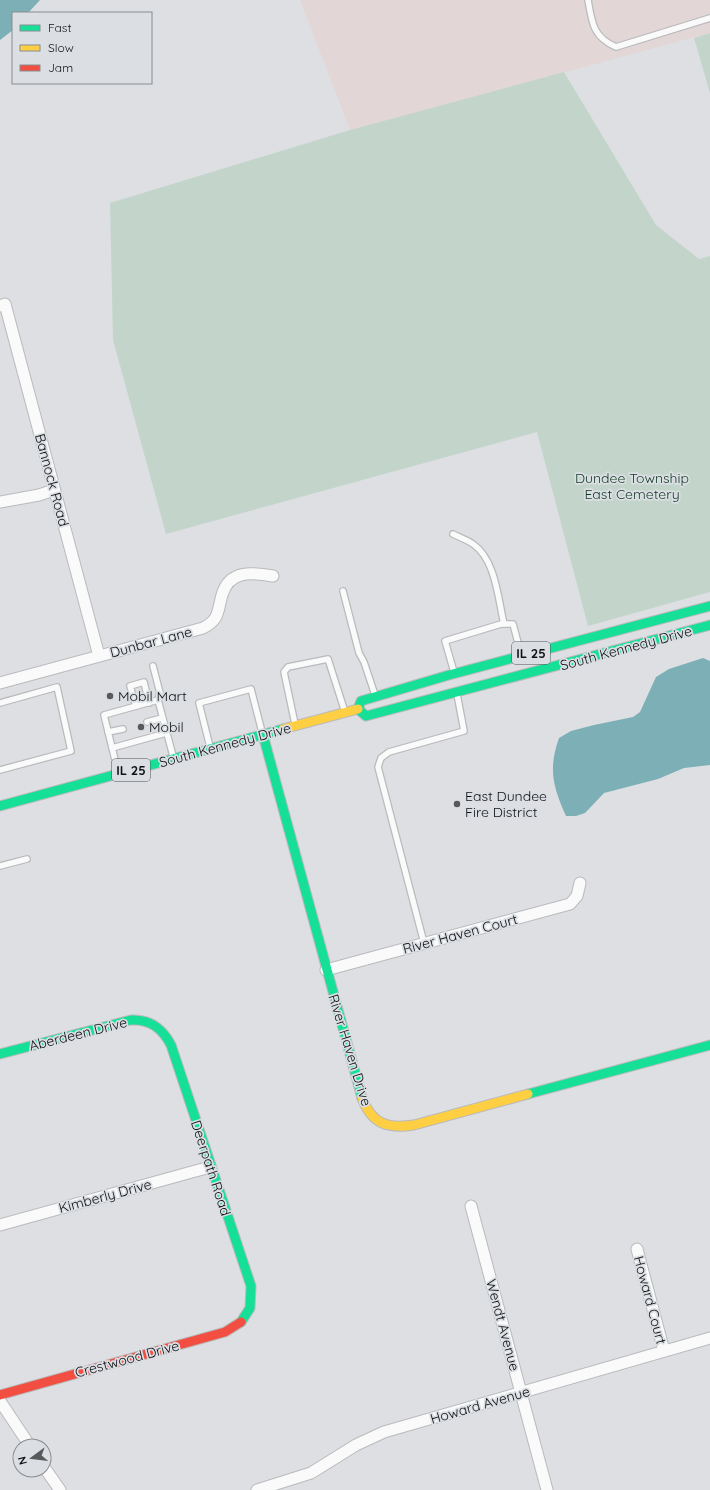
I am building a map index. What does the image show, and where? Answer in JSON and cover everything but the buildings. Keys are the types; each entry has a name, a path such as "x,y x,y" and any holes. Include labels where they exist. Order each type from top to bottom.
{"street":[{"name":"Bannock Road","path":"2,305 99,656"},
{"path":"0,502 39,495 54,490"},
{"name":"Dunbar Lane","path":"0,683 203,628 212,623 217,616 222,594 230,581 238,576 252,572 273,576"},
{"name":"South Kennedy Drive","path":"358,709 361,701 521,656 710,606"},
{"name":"South Kennedy Drive","path":"358,709 366,716 710,625"},
{"name":"South Kennedy Drive","path":"0,806 358,709"},
{"name":"River Haven Drive","path":"263,735 362,1099 374,1118 390,1127 414,1125 710,1045"},
{"name":"River Haven Court","path":"326,970 570,904 577,896 580,883"},
{"name":"Aberdeen Drive","path":"0,1054 131,1020 143,1020 156,1025"},
{"name":"Deerpath Road","path":"156,1025 171,1045 250,1286 252,1301 248,1314"},
{"name":"Kimberly Drive","path":"0,1224 210,1166"},
{"name":"Wendt Avenue","path":"471,1206 547,1490"},
{"name":"Howard Court","path":"636,1249 664,1351"},
{"name":"Crestwood Drive","path":"0,1394 225,1332 239,1325 248,1314"},
{"name":"Howard Avenue","path":"257,1490 311,1473 374,1436 710,1338"},
{"path":"0,1401 25,1438"},
{"path":"52,1478 60,1490"}],"lane":[{"path":"588,0 596,32 605,42 616,46 710,18"},
{"path":"453,534 473,544 482,552 493,573 504,624"},
{"path":"343,591 359,652 376,697"},
{"path":"455,674 445,641 504,624 513,624 521,656"},
{"path":"296,726 284,672 288,667 328,659 345,712"},
{"path":"153,666 160,693 158,700 162,718 174,759"},
{"path":"136,706 130,686 144,682 149,703"},
{"path":"0,703 57,687 71,752 0,770"},
{"path":"211,749 199,703 251,689 263,735"},
{"path":"424,944 378,767 380,760 389,752 464,731 457,692"},
{"path":"119,774 104,715 158,700"},
{"path":"147,722 162,718"},
{"path":"108,732 123,728"},
{"path":"112,748 166,733"},
{"path":"0,866 27,858"}],"shaded area":[{"path":"300,0 710,0 710,33 350,130"}],"green space":[{"path":"710,33 710,93 694,38"},
{"name":"Dundee Township East Cemetery","path":"564,72 656,225 699,259 710,256 710,592 588,626 537,432 166,534 113,340 110,203 350,130"}],"water":[{"path":"0,0 40,0 29,12 12,12 12,31 0,40"},
{"path":"703,658 710,661 710,765 684,768 658,779 604,793 585,813 576,816 566,816 555,787 553,769 559,738 571,731 633,717 640,712 656,677 669,669"}],"traffic: fast":[{"path":"358,709 361,701 449,675 710,606"},
{"path":"358,709 366,716 710,625"},
{"path":"0,806 283,729"},
{"path":"263,735 362,1098"},
{"path":"0,1054 131,1020 150,1023 164,1034 171,1045 251,1286 250,1308 241,1322"},
{"path":"528,1094 710,1045"}],"traffic: slow":[{"path":"283,729 358,709"},
{"path":"362,1098 366,1107 376,1119 388,1125 404,1126 414,1125 528,1094"}],"traffic: jam":[{"path":"0,1395 225,1332 241,1322"}],"place":[{"name":"Mobil Mart","path":"110,696"},
{"name":"Mobil","path":"141,727"},
{"name":"East Dundee Fire District","path":"457,804"}]}
